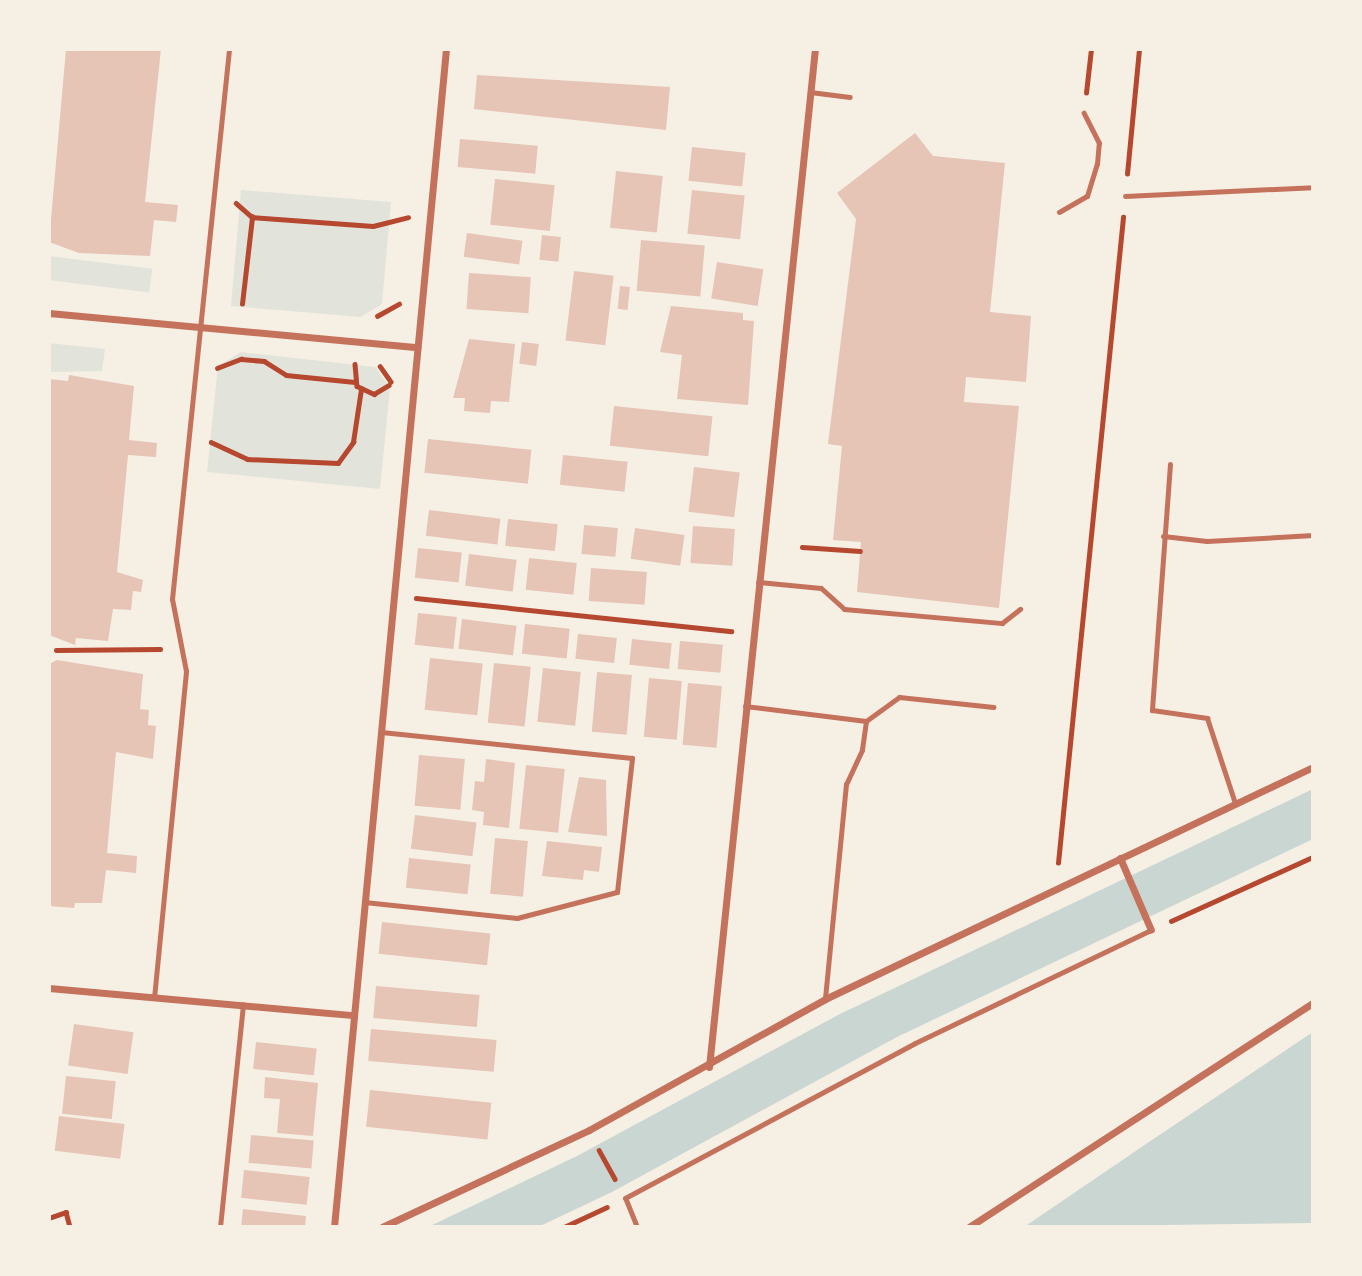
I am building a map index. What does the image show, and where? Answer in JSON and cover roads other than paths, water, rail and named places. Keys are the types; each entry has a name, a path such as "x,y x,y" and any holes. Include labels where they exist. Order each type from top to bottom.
{"street":[{"path":"334,1227 446,49"},
{"path":"709,1067 752,633 815,49"},
{"path":"49,313 417,347"},
{"path":"382,1227 709,1067 825,999 1313,767"},
{"path":"1120,858 1151,930"},
{"path":"49,988 353,1014"},
{"path":"969,1227 1313,1003"}],"lane":[{"path":"154,998 186,671 172,599 229,49"},
{"path":"810,92 850,97"},
{"path":"1059,212 1087,196 1097,164 1099,143 1084,113"},
{"path":"1125,196 1313,187"},
{"path":"1170,464 1152,710 1207,718 1235,803"},
{"path":"1163,536 1207,541 1313,535"},
{"path":"758,582 821,588 844,609 1002,623 1020,609"},
{"path":"745,706 866,721 899,698 993,707"},
{"path":"825,999 846,784 862,750 866,721"},
{"path":"364,902 517,918 617,892 632,758 381,732"},
{"path":"637,1227 623,1196 915,1043 1151,930"},
{"path":"220,1227 243,1004"}]}
